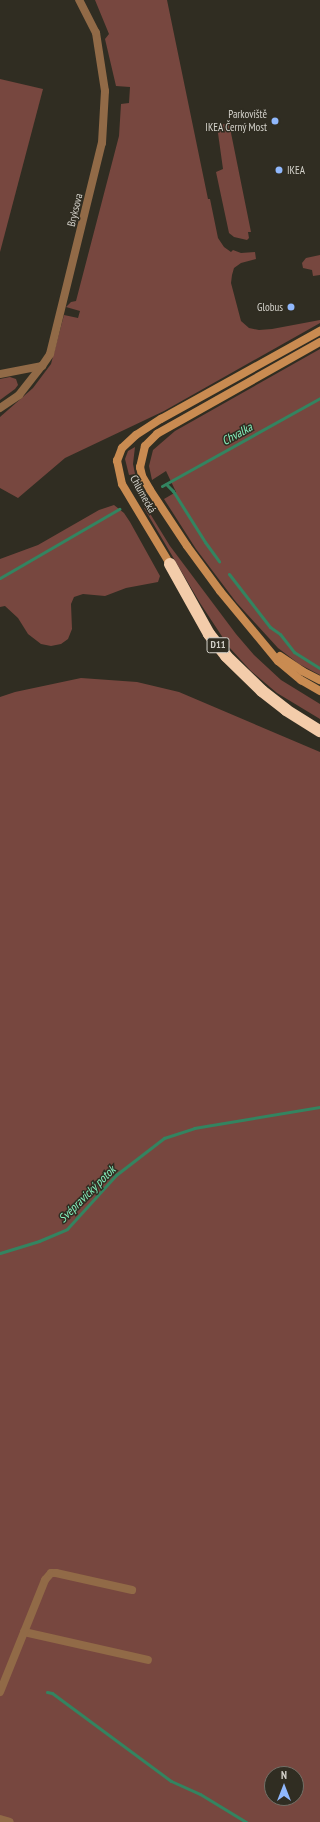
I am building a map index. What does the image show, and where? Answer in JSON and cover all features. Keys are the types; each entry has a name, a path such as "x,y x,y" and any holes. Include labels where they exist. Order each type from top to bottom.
{"highway":[{"name":"Chlumecká","path":"170,564 209,634 226,656 243,674 286,710"},
{"name":"D11","path":"286,710 320,726"},
{"path":"286,710 320,731"}],"main road":[{"name":"Chlumecká","path":"170,564 122,484 117,466 120,451 130,439 145,428 320,331"},
{"name":"Chlumecká","path":"250,629 210,578 150,490 141,472 142,456 148,443 157,434 320,342"},
{"path":"250,629 292,665 320,680"},
{"path":"250,629 278,661 301,680 320,691"}],"street":[{"name":"Bryksova","path":"0,408 19,395 50,354 102,143 105,91 96,33 79,0"},
{"path":"0,374 42,366"},
{"path":"0,1692 44,1580 51,1573 132,1590"},
{"path":"24,1632 148,1660"},
{"path":"0,1819 10,1822"}],"shaded area":[{"path":"95,0 167,0 208,199 210,199 218,238 224,247 231,252 233,250 241,253 255,252 256,259 241,263 234,268 232,275 231,283 241,321 249,328 259,330 320,320 320,323 164,411 65,458 18,498 0,488 0,417 33,388 51,364 64,315 78,318 80,311 66,307 71,302 76,301 119,136 121,104 129,103 130,87 116,86 105,39 109,34"},
{"path":"0,79 43,89 0,252"},
{"path":"229,123 251,232 248,232 249,238 247,240 234,237 229,233 216,172 223,169 217,126"},
{"path":"320,255 320,275 313,276 312,270 303,268 302,263 306,258"},
{"path":"320,349 320,675 299,664 278,648 236,602 196,549 164,499 176,492 166,471 152,480 149,466 153,450 175,431"},
{"path":"10,377 16,379 18,385 0,400 0,379"},
{"path":"135,447 133,464 135,474 129,475 125,459 128,451"},
{"path":"114,505 124,513 130,522 160,576 158,582 126,588 105,596 83,594 74,597 71,604 72,629 68,639 61,644 51,646 41,644 28,634 18,618 5,606 0,607 0,559 38,545 99,510"},
{"path":"146,507 170,546 236,634 254,655 281,680 320,704 320,719 277,693 251,671 229,647 200,603 144,508"},
{"path":"81,678 137,682 179,692 320,752 320,1822 0,1822 0,697 15,692"}],"waterway":[{"name":"Chvalka","path":"162,486 320,398"},
{"path":"166,484 173,491 205,542 219,561"},
{"name":"Chvalka","path":"0,578 119,509"},
{"path":"229,574 270,627 280,634 294,652 320,668"},
{"name":"Svépravický potok","path":"0,1253 39,1241 67,1229 116,1175 164,1138 194,1128 320,1107"},
{"path":"47,1692 52,1693 171,1781 200,1794 246,1822"}],"place":[{"name":"Parkoviště IKEA Černý Most","path":"275,121"},
{"name":"IKEA","path":"279,170"},
{"name":"Globus","path":"291,307"}]}
